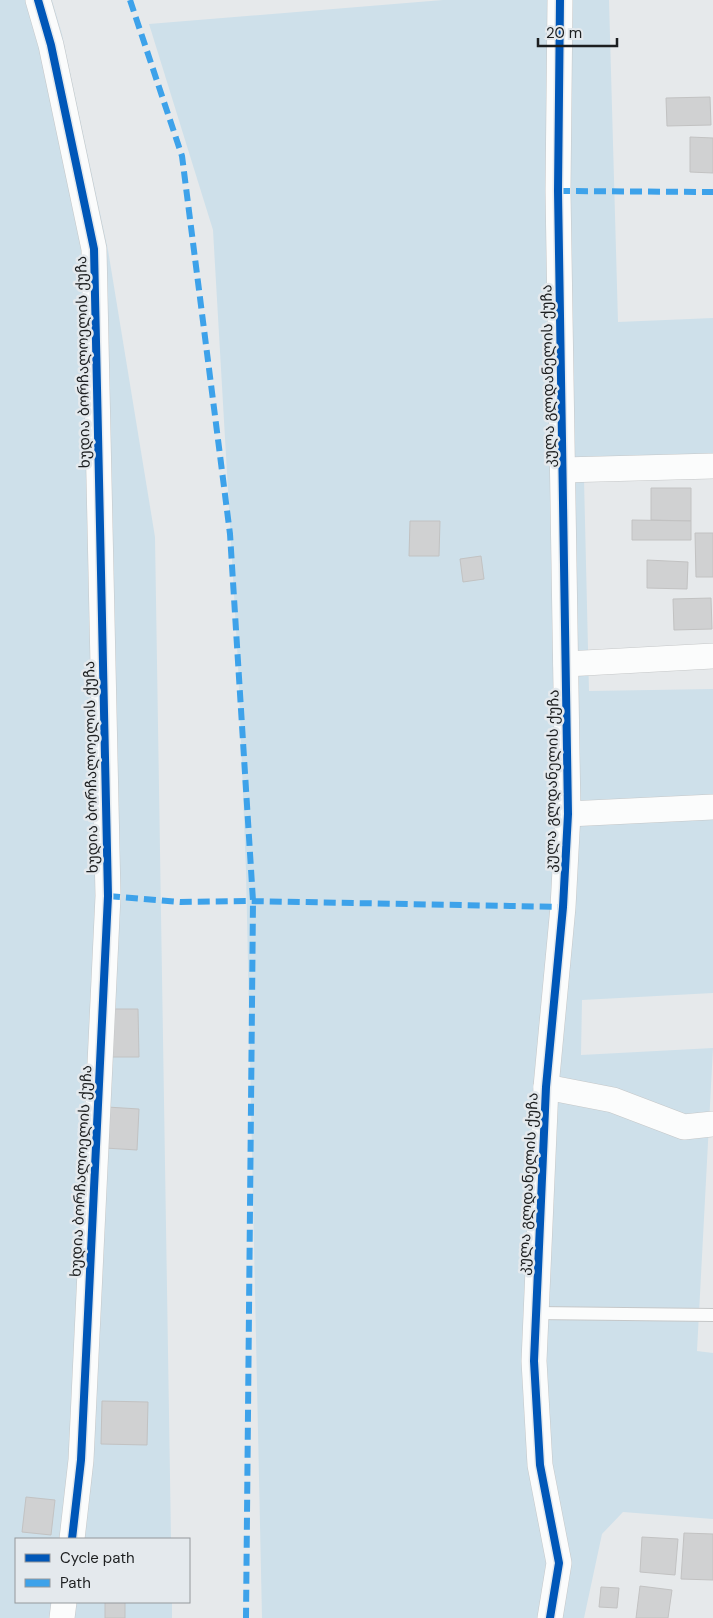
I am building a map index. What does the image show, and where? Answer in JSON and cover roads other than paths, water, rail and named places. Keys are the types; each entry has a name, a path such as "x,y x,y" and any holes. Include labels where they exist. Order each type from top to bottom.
{"street":[{"name":"ხუდია ბორჩალოელის ქუჩა","path":"38,0 51,45 94,249 95,289 108,896 81,1460 72,1538"},
{"name":"კულა გლდანელის ქუჩა","path":"550,1618 559,1563 540,1466 534,1360 546,1086 563,907 568,814 558,191 560,0"},
{"path":"563,470 713,466"},
{"path":"566,664 713,656"},
{"path":"568,814 713,807"},
{"path":"546,1086 613,1100 684,1127 713,1124"},
{"path":"62,1618 64,1603"}],"lane":[{"path":"536,1313 713,1315"}]}
